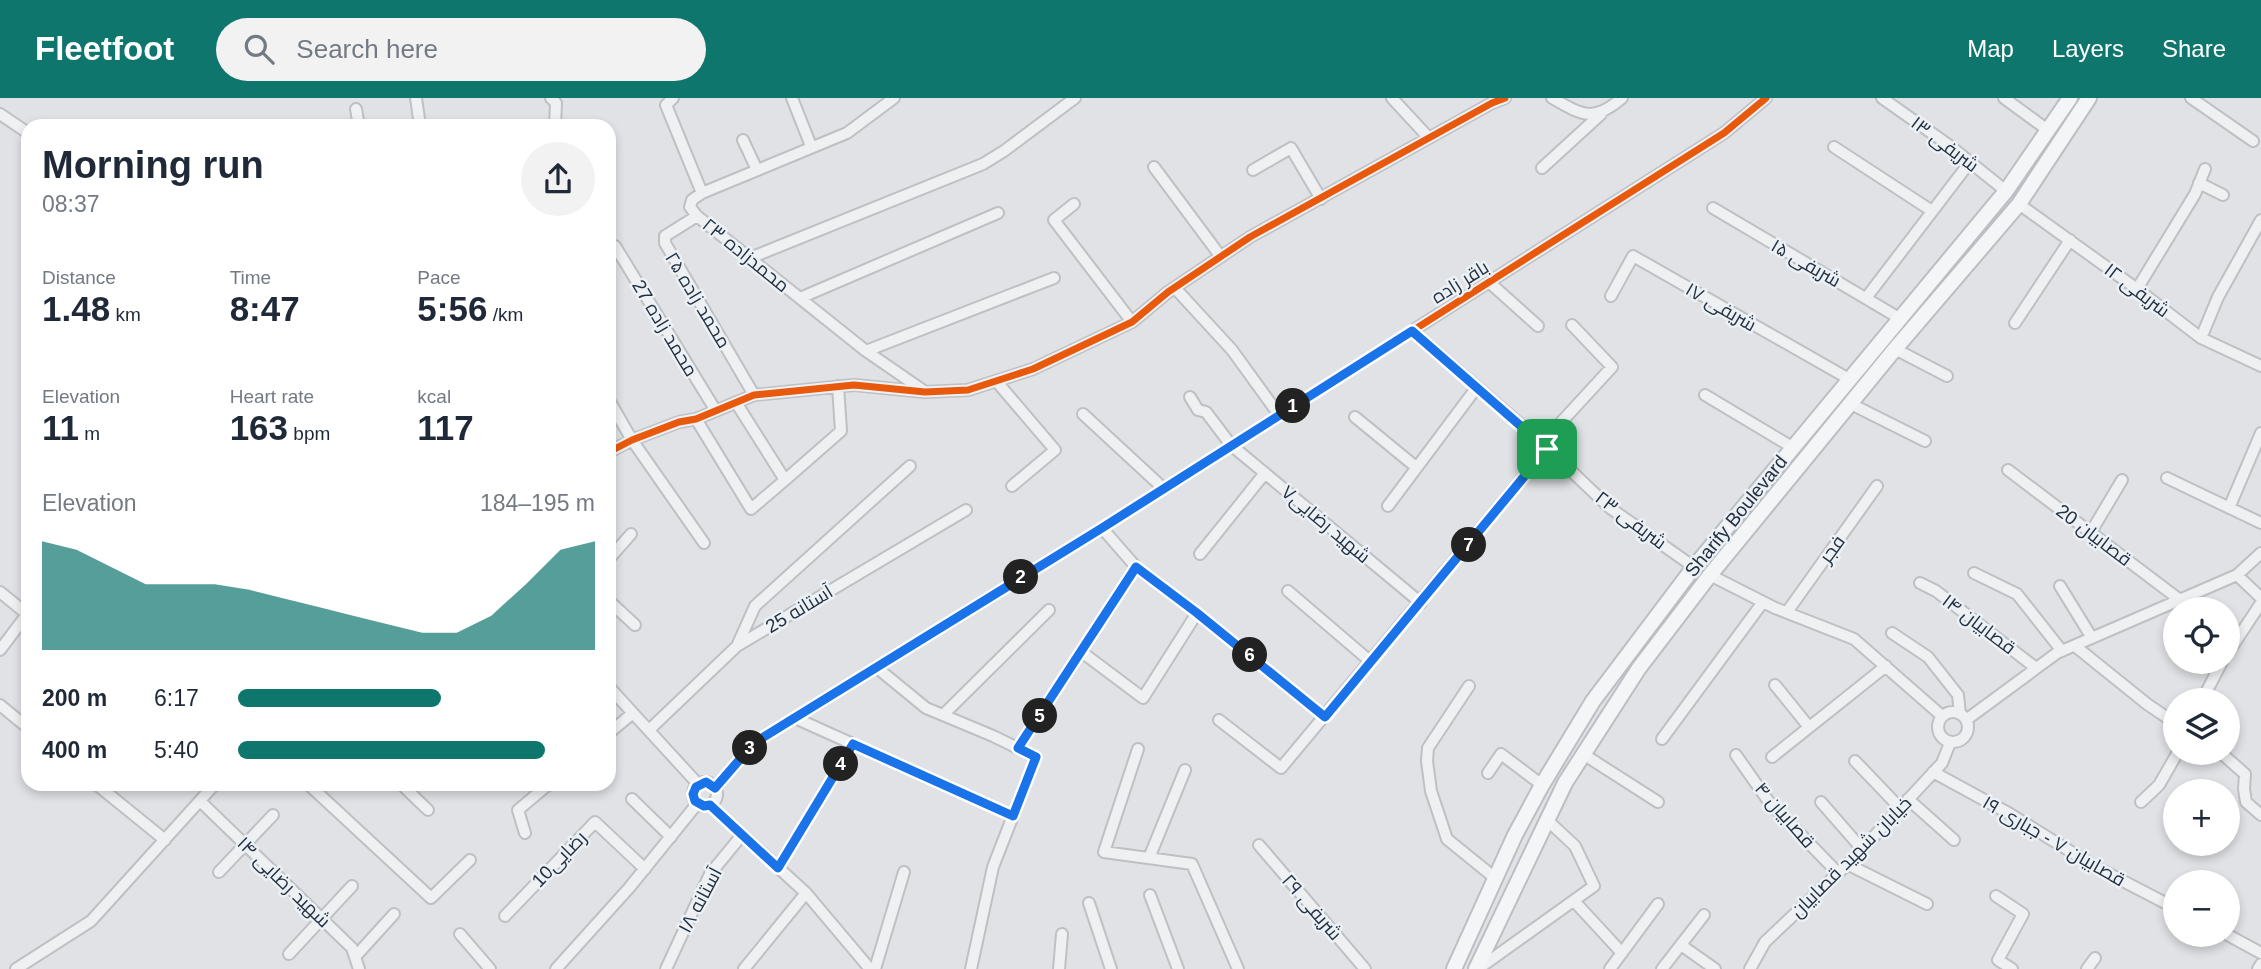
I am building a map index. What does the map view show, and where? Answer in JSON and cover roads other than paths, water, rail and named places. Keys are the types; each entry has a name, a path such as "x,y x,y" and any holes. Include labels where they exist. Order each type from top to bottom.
{"main road":[{"name":"Sharify Boulevard","path":"1454,969 1495,878 1542,785 1593,701 1694,567 2006,191 2070,98"},
{"name":"Sharify Boulevard","path":"1477,969 1546,819 1583,754 1639,668 1710,575 1895,349 2019,204 2088,98"},
{"path":"1694,567 1710,575"}],"street":[{"path":"416,98 419,119"},
{"path":"551,98 556,103 555,119"},
{"path":"673,98 666,105 702,193"},
{"path":"792,98 811,146"},
{"name":"محمدزاده ۲۳","path":"892,98 847,132 702,193 690,203 690,207 697,216 866,351 925,392"},
{"path":"750,258 983,164 1075,98"},
{"path":"1392,98 1429,138"},
{"path":"616,448 679,422 696,419 737,404 754,395 854,385 925,392 968,390 1033,369 1132,322 1175,288 1250,237 1429,138 1490,100 1505,98"},
{"path":"1552,98 1580,114 1601,114"},
{"path":"1542,168 1622,98"},
{"name":"باقر زاده","path":"715,788 754,743 1102,528 1724,133 1766,98"},
{"name":"شریفی ۱۳","path":"1882,98 2006,191"},
{"path":"2004,98 2049,131"},
{"path":"2191,98 2253,141"},
{"path":"356,109 358,119"},
{"path":"0,114 21,128"},
{"path":"743,140 757,170"},
{"path":"1835,147 1932,211"},
{"path":"1253,170 1291,148 1321,199"},
{"path":"1866,298 1970,162"},
{"path":"1154,167 1221,257"},
{"path":"2137,289 2205,169"},
{"path":"2199,183 2223,195"},
{"path":"1074,204 1054,220 1132,322"},
{"name":"شریفی ۱۲","path":"2019,204 2201,338 2261,366"},
{"name":"شریفی ۱۵","path":"1713,208 1899,318"},
{"path":"800,298 998,213"},
{"name":"محمد زاده ۲۵","path":"697,216 666,236 665,243 754,395"},
{"path":"2201,338 2218,297 2261,219"},
{"path":"2015,323 2070,240"},
{"name":"محمد زاده 27","path":"616,248 716,411"},
{"name":"شریفی ۱۷","path":"1611,296 1633,256 1849,379"},
{"path":"866,351 1054,278"},
{"path":"1489,282 1538,326"},
{"path":"1175,288 1232,351 1279,415"},
{"path":"1219,720 1281,768 1421,603 1544,446 1612,367 1572,325"},
{"name":"شریفی ۲۳","path":"1412,331 1611,508 1694,567"},
{"path":"1895,349 1947,376"},
{"path":"997,382 1055,450 1012,485"},
{"path":"696,419 751,509 841,431 838,386"},
{"path":"1388,506 1477,387"},
{"path":"1705,395 1792,447"},
{"name":"شهید رضایی۷","path":"1190,397 1198,410 1206,412 1231,445 1421,603"},
{"path":"737,404 785,480"},
{"path":"1851,404 1926,441"},
{"path":"616,412 632,440 704,543"},
{"path":"1083,414 1164,488"},
{"path":"1355,417 1416,467"},
{"path":"2229,508 2261,433"},
{"path":"737,646 755,606 910,466"},
{"name":"قصابیان 20","path":"2008,470 2176,597"},
{"path":"1200,554 1265,473"},
{"path":"2167,478 2261,523"},
{"path":"2091,531 2122,480"},
{"name":"فجر","path":"1787,612 1877,486"},
{"name":"آستانه 25","path":"649,730 737,646 966,510"},
{"path":"1102,528 1136,567 1325,717"},
{"path":"616,551 632,534"},
{"path":"2187,597 2237,575 2261,553"},
{"path":"1018,748 1083,653 1136,567"},
{"path":"1974,573 2017,594 2062,651"},
{"path":"1710,575 1763,602 1854,639 1942,716"},
{"path":"2237,575 2261,601 2240,634"},
{"name":"قصابیان ۱۴","path":"1920,583 1936,591 2036,668"},
{"path":"2060,586 2092,638"},
{"path":"1288,591 1371,662"},
{"path":"0,592 21,613"},
{"path":"1662,738 1763,602"},
{"path":"616,607 635,625"},
{"path":"1963,717 2062,651 2163,607"},
{"path":"943,715 1049,610"},
{"path":"1083,653 1143,698 1197,613"},
{"path":"0,650 21,624"},
{"path":"1892,633 1928,657 1958,695 1967,733 1963,739 1950,743 1939,735 1938,722 1942,716 1954,712 1963,717"},
{"path":"2075,646 2163,715"},
{"path":"1772,757 1886,666"},
{"path":"876,667 926,708 1036,757 993,867 971,969"},
{"path":"1775,685 1809,727"},
{"path":"1469,686 1428,748 1431,791 1447,839 1495,878"},
{"path":"616,695 698,784"},
{"path":"0,705 21,722"},
{"path":"616,727 633,713"},
{"path":"795,718 1013,816"},
{"name":"خیابان شهید قصابیان","path":"1750,969 1765,942 1863,849 1942,762 1950,743"},
{"path":"778,868 853,744"},
{"path":"1138,749 1104,852 1192,864 1238,969"},
{"path":"1488,773 1501,754 1542,785"},
{"path":"1583,754 1658,802"},
{"name":"قصابیان ۴","path":"1736,755 1769,802 1838,873"},
{"path":"1855,761 1904,803 1954,840"},
{"path":"2141,802 2159,785 2171,765"},
{"path":"2235,765 2245,774 2246,802 2261,814"},
{"path":"1149,858 1185,770"},
{"name":"قصابيان ۷ - جباری ۱۹","path":"1933,772 2010,814 2094,866 2163,902"},
{"path":"706,782 715,788 717,795 710,805 698,804 693,794 698,784 706,782"},
{"path":"105,791 165,840"},
{"path":"16,969 91,921 209,791"},
{"path":"316,791 431,898 470,860"},
{"path":"408,791 428,810"},
{"path":"525,833 518,810 541,791"},
{"path":"632,799 671,837"},
{"name":"شهید رضایی ۱۴","path":"200,801 352,948 359,969"},
{"path":"1821,802 1863,849"},
{"path":"556,969 645,869 698,804"},
{"path":"710,805 806,893 856,951 863,967"},
{"path":"219,872 273,815"},
{"path":"1477,969 1594,886 1575,846 1546,819"},
{"name":"رضایی10","path":"505,916 595,822 645,869"},
{"name":"آستانه ۱۸","path":"666,969 710,874 741,835"},
{"name":"شریفی ۲۹","path":"1259,845 1365,969"},
{"path":"1847,864 1927,904"},
{"path":"875,969 904,872"},
{"path":"289,954 352,886"},
{"path":"744,969 806,893"},
{"path":"1150,895 1178,969"},
{"path":"1996,896 2023,914 1998,960 2012,969"},
{"path":"1574,901 1622,953"},
{"path":"1089,902 1111,969"},
{"path":"1610,969 1658,904"},
{"path":"355,957 394,914"},
{"path":"1662,969 1704,915"},
{"path":"460,934 490,969"},
{"path":"1059,969 1062,934"},
{"path":"2240,942 2261,953"},
{"path":"1681,945 1715,969"},
{"path":"2087,969 2095,958"},
{"path":"2258,969 2261,964"}]}
